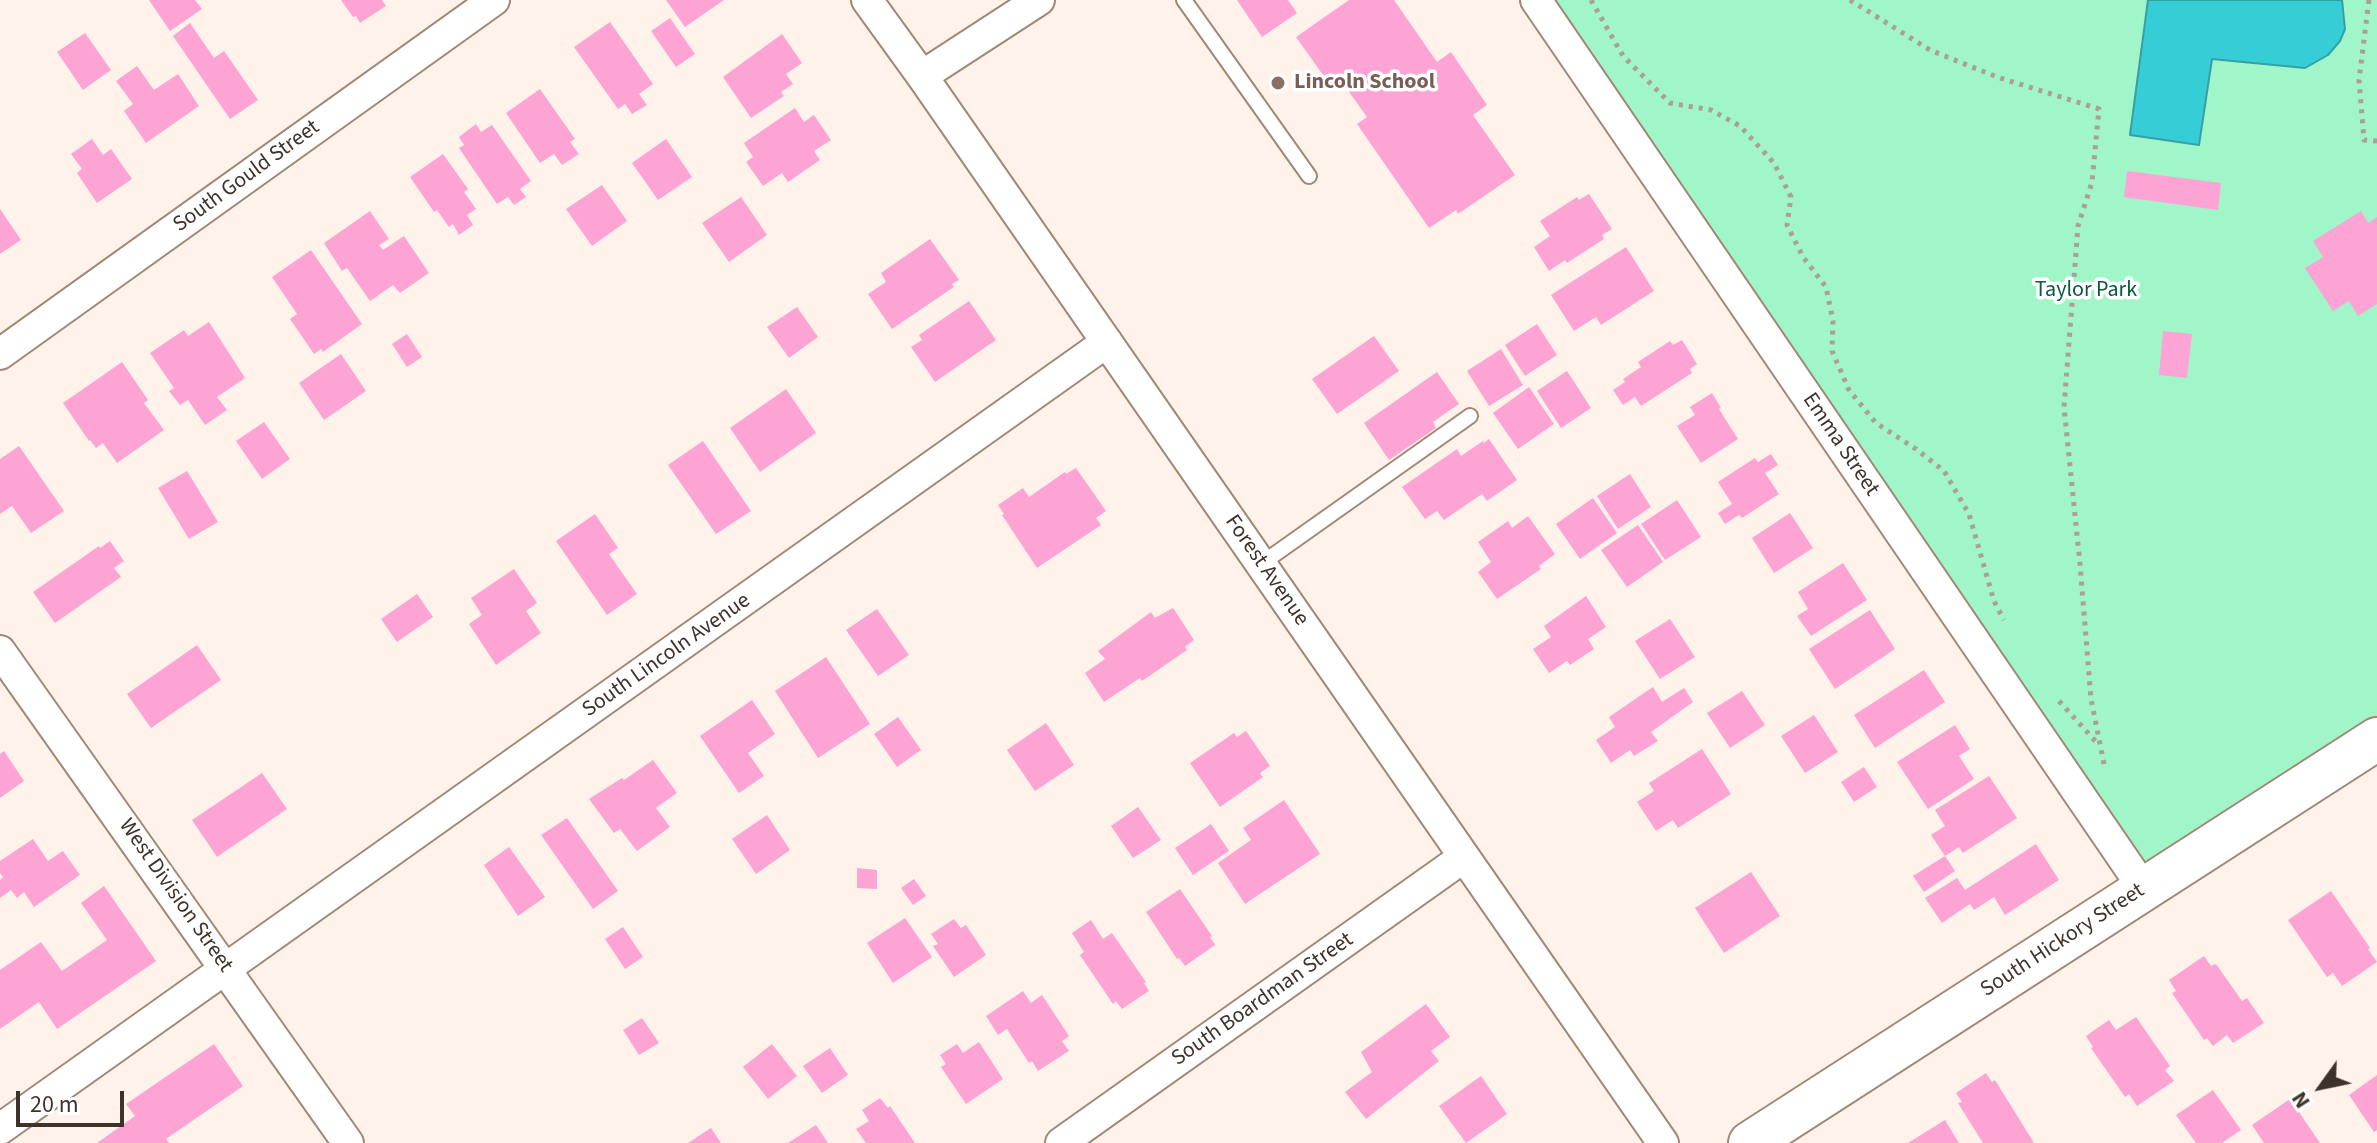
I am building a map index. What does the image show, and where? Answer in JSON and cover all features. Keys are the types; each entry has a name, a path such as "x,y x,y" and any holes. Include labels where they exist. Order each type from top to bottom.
{"street":[{"name":"South Gould Street","path":"0,354 494,0"},
{"name":"Forest Avenue","path":"867,0 1663,1143"},
{"path":"922,76 1039,0"},
{"name":"Emma Street","path":"1536,0 2144,889"},
{"name":"South Lincoln Avenue","path":"0,1129 1107,342"},
{"name":"West Division Street","path":"0,651 348,1143"},
{"name":"South Hickory Street","path":"1750,1143 2377,739"},
{"name":"South Boardman Street","path":"1061,1143 1464,857"}],"lane":[{"path":"1184,0 1309,176"},
{"path":"1261,564 1470,416"}],"path":[{"path":"1591,0 1623,56 1670,103 1711,110 1740,126 1774,163 1791,197 1787,225 1803,257 1826,287 1833,321 1832,351 1849,390 1876,423 1944,471 1969,514 1994,601 2007,627"},
{"path":"1850,0 1930,50 1997,77 2099,109 2092,182 2078,226 2064,407 2091,699 2106,774"},
{"path":"2369,0 2359,80 2364,140 2377,141"},
{"path":"2051,690 2098,745"}],"green space":[{"name":"Taylor Park","path":"1536,0 2377,0 2377,739 2144,889"}],"water":[{"path":"2148,0 2342,0 2345,29 2328,55 2305,68 2212,59 2199,145 2130,135"}],"building":[{"path":"149,0 195,0 202,9 170,31"},
{"path":"341,0 382,0 386,6 360,23"},
{"path":"666,0 724,0 685,27"},
{"path":"1237,0 1288,0 1297,13 1262,37"},
{"path":"1349,0 1394,0 1437,62 1451,52 1487,105 1473,115 1515,175 1458,214 1456,210 1429,228 1357,124 1367,117 1342,82 1333,89 1296,37"},
{"path":"670,18 695,54 676,67 651,31"},
{"path":"610,22 653,84 639,94 647,105 632,114 625,104 618,109 574,47"},
{"path":"190,23 214,58 224,51 258,100 230,119 173,36"},
{"path":"85,33 111,70 83,90 57,52"},
{"path":"782,34 802,63 786,74 793,84 781,92 784,96 751,118 723,77"},
{"path":"137,66 154,90 178,74 199,106 146,143 124,111 133,104 116,81"},
{"path":"540,89 575,139 570,142 579,154 562,165 554,154 540,163 506,113"},
{"path":"795,108 804,122 814,115 831,140 814,151 820,160 788,182 782,173 763,186 746,162 753,157 744,143"},
{"path":"476,124 481,132 492,125 531,181 520,189 526,197 514,205 508,197 497,204 459,148 464,145 459,137"},
{"path":"92,139 103,155 111,149 132,179 97,203 77,173 82,169 71,154"},
{"path":"666,139 692,177 658,200 632,163"},
{"path":"443,154 468,189 464,192 476,209 467,215 473,225 459,235 453,224 449,227 437,210 434,212 410,177"},
{"path":"2127,171 2221,183 2218,210 2124,197"},
{"path":"602,185 627,221 592,246 566,209"},
{"path":"1589,194 1612,229 1602,235 1604,239 1549,271 1534,247 1550,236 1540,221 1577,197 1579,200"},
{"path":"741,197 767,235 729,262 702,223"},
{"path":"0,209 21,240 0,254"},
{"path":"370,211 389,239 379,245 383,250 404,236 429,273 400,293 393,285 370,301 347,268 342,271 324,243"},
{"path":"2361,211 2368,223 2377,217 2377,304 2358,316 2349,301 2333,311 2305,268 2323,257 2313,241"},
{"path":"930,239 959,280 952,284 954,287 892,329 868,294 886,282 881,273"},
{"path":"1626,247 1654,291 1601,325 1596,317 1574,331 1551,295"},
{"path":"311,250 362,324 323,352 321,349 314,354 290,319 297,314 272,277"},
{"path":"969,301 996,340 935,382 911,347 922,340 919,335"},
{"path":"797,307 818,337 789,358 767,327"},
{"path":"209,322 245,378 217,397 227,410 205,425 188,400 180,405 169,391 174,388 150,353 184,330 188,336"},
{"path":"1537,324 1557,355 1525,376 1505,345"},
{"path":"2163,331 2192,334 2187,378 2159,375"},
{"path":"407,334 422,357 407,367 392,344"},
{"path":"1374,336 1399,371 1337,414 1312,379"},
{"path":"1682,340 1697,364 1690,369 1692,373 1641,406 1635,397 1623,405 1613,390 1641,367 1638,362 1670,341 1673,345"},
{"path":"1501,349 1523,385 1489,406 1467,371"},
{"path":"341,354 366,391 324,420 299,383"},
{"path":"122,362 148,400 144,403 164,430 117,463 103,443 96,448 89,441 63,403"},
{"path":"1567,371 1591,408 1561,428 1537,391"},
{"path":"1437,372 1459,404 1433,422 1436,428 1389,460 1364,423"},
{"path":"1529,387 1554,424 1518,449 1493,413"},
{"path":"786,389 816,433 760,472 730,428"},
{"path":"1712,393 1738,439 1701,463 1677,426 1695,415 1690,407"},
{"path":"264,422 290,459 262,479 236,441"},
{"path":"1489,439 1517,480 1487,501 1482,494 1444,520 1437,511 1425,519 1402,487 1457,449 1461,456"},
{"path":"703,441 751,511 716,534 668,465"},
{"path":"19,446 64,511 31,533 12,506 0,514 0,459"},
{"path":"1771,454 1778,465 1765,473 1779,494 1742,518 1739,515 1725,524 1718,513 1732,504 1718,482 1755,458 1758,462"},
{"path":"1076,468 1106,511 1096,518 1101,525 1037,568 998,505 1023,488 1029,497"},
{"path":"187,471 218,522 189,539 158,488"},
{"path":"1630,474 1651,507 1618,529 1597,496"},
{"path":"1593,498 1617,533 1580,559 1556,524"},
{"path":"1677,500 1701,537 1665,560 1641,524"},
{"path":"1790,513 1813,548 1774,573 1752,538"},
{"path":"595,514 618,548 609,554 637,594 607,615 556,541"},
{"path":"1528,516 1555,554 1539,566 1541,569 1497,599 1478,572 1491,562 1478,542 1508,521 1512,528"},
{"path":"1638,525 1663,562 1627,587 1601,550"},
{"path":"110,541 124,561 114,568 121,577 55,623 33,592"},
{"path":"1843,563 1867,600 1811,636 1797,616 1808,609 1798,592"},
{"path":"514,569 537,603 526,611 541,633 496,665 469,624 482,615 471,598"},
{"path":"417,594 433,617 397,642 381,619"},
{"path":"1586,596 1606,627 1588,639 1594,649 1570,665 1567,661 1549,673 1533,649 1551,637 1544,626"},
{"path":"1173,608 1194,640 1185,647 1187,650 1104,702 1085,673 1105,659 1098,651 1151,612 1155,618"},
{"path":"877,609 909,655 878,676 846,630"},
{"path":"1870,610 1895,649 1835,689 1809,649"},
{"path":"1670,619 1695,657 1660,679 1635,641"},
{"path":"197,645 221,680 151,728 127,694"},
{"path":"826,657 870,724 818,758 775,691"},
{"path":"1924,670 1945,702 1875,748 1854,715"},
{"path":"1653,687 1662,702 1684,688 1693,702 1651,732 1658,741 1634,756 1630,750 1611,763 1596,740 1615,727 1609,717"},
{"path":"1742,691 1765,725 1730,748 1707,713"},
{"path":"752,700 775,734 748,753 764,776 739,793 700,736"},
{"path":"1814,715 1838,752 1805,773 1781,736"},
{"path":"898,717 921,750 897,767 874,734"},
{"path":"1046,723 1074,765 1035,791 1007,750"},
{"path":"1955,725 1970,749 1959,756 1974,779 1928,809 1897,762"},
{"path":"1246,731 1270,766 1260,773 1263,777 1220,807 1190,763 1234,733 1237,737"},
{"path":"1702,749 1731,794 1678,828 1673,820 1656,831 1637,802 1654,791 1649,783"},
{"path":"4,751 24,781 0,798 0,754"},
{"path":"653,760 677,793 656,808 670,827 637,851 620,829 614,833 589,799"},
{"path":"1864,767 1877,787 1854,802 1841,782"},
{"path":"262,773 287,809 217,857 192,820"},
{"path":"1989,776 2017,818 1963,853 1959,847 1945,856 1931,835 1945,826 1935,810"},
{"path":"1284,800 1320,854 1245,904 1218,863 1251,840 1243,828"},
{"path":"1138,807 1161,840 1133,858 1111,826"},
{"path":"767,815 790,850 756,874 732,839"},
{"path":"567,818 618,891 593,909 541,835"},
{"path":"1211,824 1229,851 1193,875 1175,848"},
{"path":"33,839 48,861 63,851 80,875 34,907 24,892 17,898 11,890 0,898 0,880 3,877 0,861"},
{"path":"2036,844 2059,880 2005,915 1994,897 1974,910 1970,904 1942,923 1925,898 1957,878 1965,890"},
{"path":"509,847 545,897 518,916 484,865"},
{"path":"1945,856 1955,871 1924,892 1913,876"},
{"path":"857,868 877,870 877,889 857,888"},
{"path":"1751,872 1780,916 1724,953 1695,908"},
{"path":"914,879 926,896 913,905 901,888"},
{"path":"104,886 156,961 57,1029 39,1002 0,1029 0,970 41,942 62,971 107,940 81,903"},
{"path":"1180,889 1215,945 1185,966 1146,912"},
{"path":"2331,891 2377,962 2342,986 2333,973 2327,977 2288,920"},
{"path":"905,918 932,957 893,983 867,943"},
{"path":"954,919 961,928 966,925 986,955 954,977 933,946 938,944 931,934"},
{"path":"1091,920 1103,939 1112,933 1146,982 1149,991 1122,1009 1116,1001 1113,1004 1080,955 1084,952 1072,933"},
{"path":"623,927 643,957 625,969 605,939"},
{"path":"2204,956 2211,966 2216,964 2242,1001 2247,998 2264,1023 2233,1043 2227,1035 2213,1046 2207,1038 2204,1040 2172,993 2176,991 2169,980"},
{"path":"1023,991 1031,1003 1042,995 1069,1036 1062,1041 1069,1051 1038,1071 1032,1061 1029,1063 1007,1029 998,1035 986,1016"},
{"path":"1426,1004 1450,1037 1431,1051 1439,1061 1366,1119 1345,1092 1372,1072 1361,1052"},
{"path":"2136,1017 2170,1066 2165,1070 2174,1081 2137,1106 2129,1094 2125,1097 2086,1036 2109,1020 2116,1030"},
{"path":"642,1018 659,1043 639,1055 623,1030"},
{"path":"979,1042 1003,1079 966,1104 941,1067 946,1064 940,1055 957,1044 963,1053"},
{"path":"214,1044 243,1086 166,1139 169,1143 97,1143 135,1116 126,1104"},
{"path":"772,1044 797,1076 768,1099 743,1067"},
{"path":"830,1048 848,1075 822,1093 803,1066"},
{"path":"1986,1073 1992,1082 1995,1080 2034,1143 1983,1143 1958,1103 1962,1102 1956,1093"},
{"path":"2377,1075 2377,1130 2374,1132 2349,1095"},
{"path":"1481,1076 1507,1114 1466,1143 1439,1106"},
{"path":"2213,1090 2241,1130 2222,1143 2196,1143 2176,1115"},
{"path":"880,1098 888,1108 890,1106 915,1143 866,1143 856,1129 869,1121 862,1110"},
{"path":"2290,1099 2320,1143 2264,1143 2252,1125"},
{"path":"1945,1120 1959,1143 1908,1143"},
{"path":"816,1125 828,1143 788,1143"},
{"path":"711,1128 721,1143 688,1143"}],"place":[{"name":"Lincoln School","path":"1278,83"}]}
